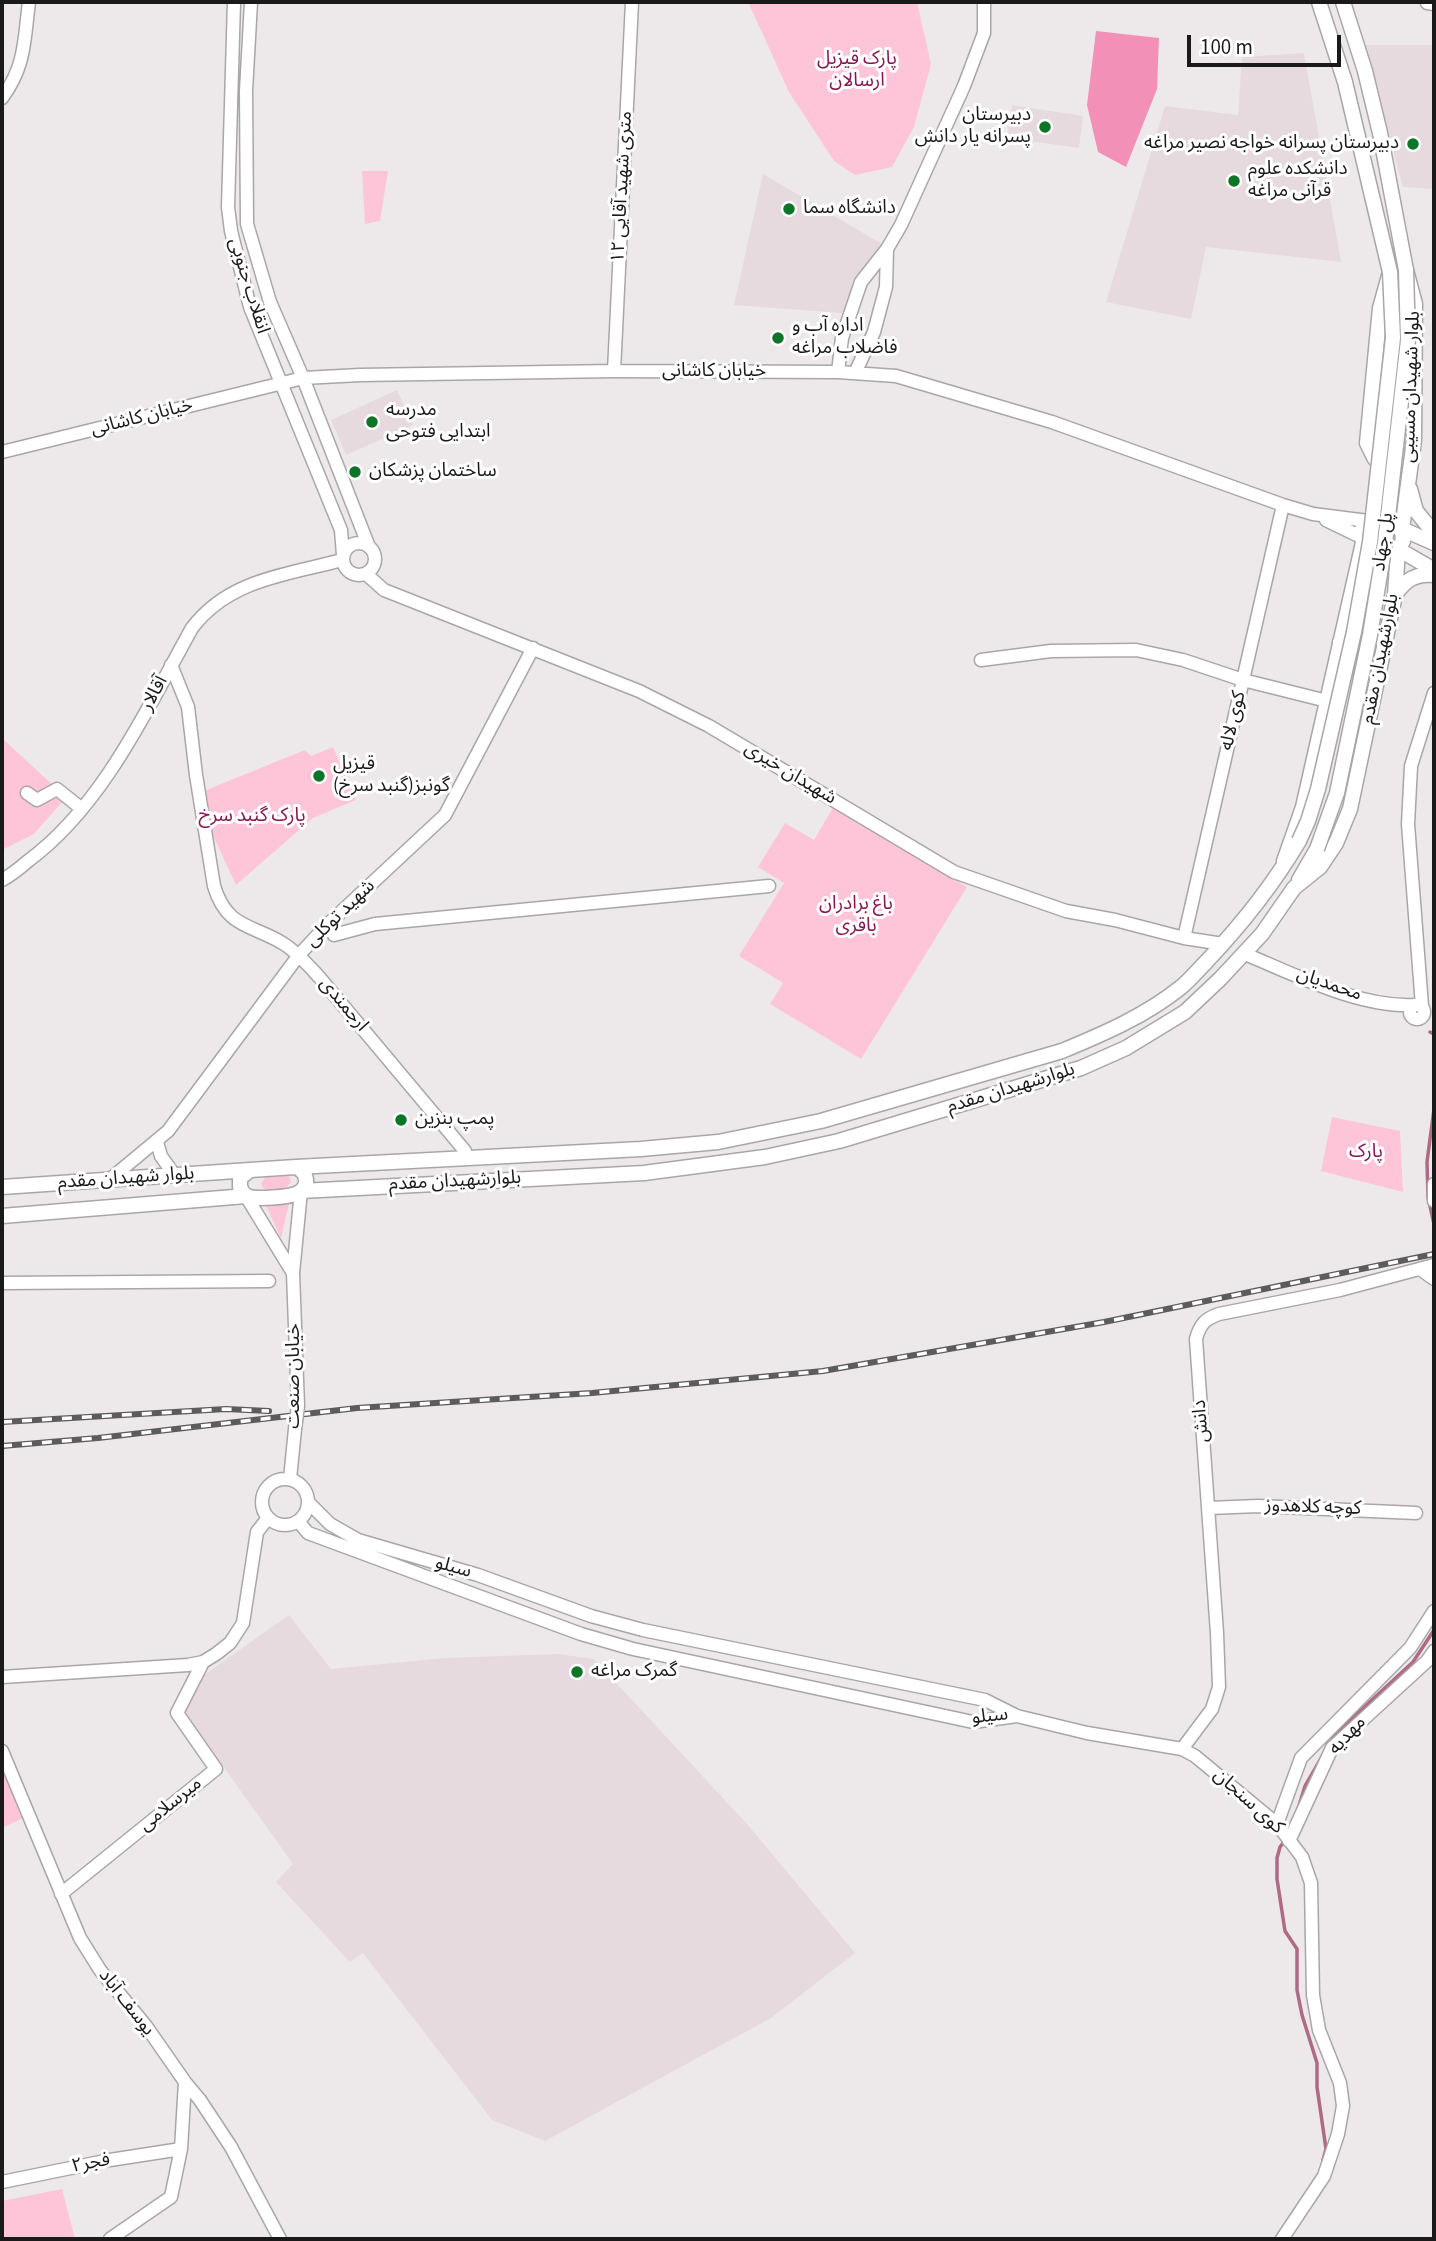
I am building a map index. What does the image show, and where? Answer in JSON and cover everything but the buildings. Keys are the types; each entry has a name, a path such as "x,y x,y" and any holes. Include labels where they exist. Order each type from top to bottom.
{"main road":[{"path":"1319,2 1345,82 1390,272 1380,308 1367,443 1375,459 1392,465 1408,457 1414,440"},
{"name":"بلوار شهیدان مسیبی","path":"1343,2 1365,72 1380,133 1415,304 1414,440 1402,541 1398,549"},
{"name":"پل جهاد","path":"1294,888 1317,849 1337,793 1370,635 1385,543 1408,340 1406,270"},
{"name":"پل جهاد","path":"1279,875 1308,821 1318,789 1354,632 1370,542 1393,338 1390,272"},
{"path":"1409,482 1416,511 1434,533"},
{"path":"1434,543 1376,520 1368,521 1362,527 1363,538 1369,543 1398,549 1434,570"},
{"name":"بلوارشهیدان مقدم","path":"246,1196 256,1198 292,1195 301,1191 644,1173 765,1157 827,1144 1045,1080 1114,1053 1185,1012 1245,954 1294,888 1320,867 1336,843 1350,809 1384,649 1395,595 1398,549"},
{"path":"1434,551 1430,562 1434,570"},
{"path":"1395,595 1412,577 1434,575"},
{"path":"1340,642 1354,632 1367,629 1377,636 1384,649"},
{"name":"بلوارشهیدان مقدم","path":"250,1170 641,1149 718,1142 841,1116 1062,1051 1137,1016 1181,988 1223,944 1279,875"},
{"path":"296,1167 306,1175 306,1183 301,1191"},
{"path":"246,1196 239,1183 243,1174 250,1170"},
{"name":"بلوار شهیدان مقدم","path":"2,1187 250,1170"},
{"name":"بلوار شهیدان مقدم","path":"2,1216 246,1196"}],"street":[{"path":"2,98 18,74 22,62 29,2"},
{"name":"انقلاب جنوبی","path":"234,2 228,207 231,231 250,307 341,530 343,558"},
{"name":"انقلاب جنوبی","path":"251,2 246,91 247,224 270,302 303,378 369,547"},
{"name":"۱۲ متری شهید آقایی","path":"614,371 632,2"},
{"path":"838,372 842,338 861,282 887,249 901,225 964,86 984,33 984,2"},
{"path":"233,64 248,64"},
{"path":"855,373 874,332 886,287 887,249"},
{"path":"250,307 260,310 270,302"},
{"name":"خیابان کاشانی","path":"2,452 303,378 614,371 838,372 896,376 1052,422 1283,505 1313,513 1368,521"},
{"name":"کوی لاله","path":"1184,938 1283,505"},
{"name":"خیابان کاشانی","path":"1313,513 1363,538"},
{"path":"1279,875 1302,807 1363,538"},
{"path":"354,544 365,544 369,547 373,551 373,566 361,576 351,574 344,566 345,550 354,544"},
{"name":"آقالار","path":"2,880 47,847 82,809 130,741 153,696 203,613 222,598 270,577 343,558"},
{"name":"شهیدان خیری","path":"366,574 384,590 639,691 704,723 954,872 1066,911 1115,920 1184,938 1223,944"},
{"name":"شهید توکلی","path":"110,1180 168,1131 299,955 325,927 445,815 533,648"},
{"path":"981,660 1051,651 1136,650 1182,660 1243,680 1327,701"},
{"name":"ارجمندی","path":"171,665 188,707 202,814 219,902 231,916 255,931 281,942 299,955 330,988 465,1151 465,1158"},
{"path":"1421,1013 1408,824 1412,766 1434,693"},
{"path":"27,793 37,800 57,789 82,809"},
{"path":"334,935 376,924 769,886"},
{"name":"محمدیان","path":"1245,954 1345,994 1421,1013"},
{"path":"157,1142 161,1156 175,1176"},
{"path":"1434,1184 1434,1201"},
{"name":"خیابان صنعت","path":"290,1479 298,1406 293,1273 301,1191"},
{"name":"خیابان صنعت","path":"246,1196 293,1273"},
{"name":"دانش","path":"1182,1749 1212,1709 1219,1687 1196,1339 1199,1328 1205,1319 1219,1314 1340,1290 1434,1265"},
{"path":"1420,1269 1434,1279"},
{"path":"2,1283 269,1281"},
{"path":"277,1479 290,1479 304,1488 308,1502 307,1510 298,1521 284,1525 276,1524 268,1518 262,1505 262,1497 265,1489 277,1479"},
{"name":"سیلو","path":"308,1502 330,1524 394,1558 580,1634 633,1649 974,1722 1017,1716"},
{"name":"کوچه کلاهدوز","path":"1209,1508 1258,1506 1416,1513"},
{"path":"2,1677 188,1665 203,1661 230,1643 243,1623 257,1532 268,1518"},
{"name":"سیلو","path":"298,1521 308,1533 394,1558 478,1575 591,1616 643,1630 985,1700 1017,1716"},
{"path":"1276,1825 1301,1758 1410,1648 1434,1611"},
{"path":"580,1634 591,1616"},
{"name":"مهدیه","path":"1288,1839 1332,1748 1427,1661 1434,1651"},
{"name":"میرسلامی","path":"61,1894 216,1769 177,1713 203,1661"},
{"name":"کوی سنجان","path":"1017,1716 1087,1733 1182,1749 1195,1756 1276,1825 1303,1857 1311,1883 1312,1995 1319,2030 1340,2083 1343,2106 1338,2134 1324,2176 1282,2239"},
{"name":"یوسف آباد","path":"2,1751 80,1938 100,1970 146,2026 200,2100 231,2147 280,2239"},
{"path":"110,2239 171,2197 181,2149 185,2082"},
{"name":"فجر۲","path":"2,2182 181,2149"}],"shaded area":[{"path":"1096,31 1159,38 1157,89 1126,167 1098,152 1087,105"},
{"name":"دبیرستان پسرانه خواجه نصیر مراغه","path":"1365,45 1434,45 1434,189 1403,187"},
{"name":"دانشکده علوم قرآنی مراغه","path":"1304,53 1341,262 1206,247 1191,319 1106,302 1165,106 1238,115 1242,57"},
{"name":"دبیرستان پسرانه یار دانش","path":"1012,105 1083,116 1079,148 1007,138"},
{"name":"دانشگاه سما","path":"763,174 882,244 842,313 734,305"},
{"name":"مدرسه ابتدایی فتوحی","path":"397,390 413,425 346,455 331,420"},
{"path":"289,1615 331,1669 445,1658 558,1654 594,1659 747,1824 855,1953 771,2018 545,2141 492,2120 363,1953 350,1962 276,1882 293,1864 185,1713 201,1677"}],"green space":[{"name":"پارک قیزیل ارسالان","path":"748,2 917,2 931,64 914,127 892,167 855,175 834,161 789,92"},
{"path":"362,171 388,171 380,221 365,224"},
{"path":"2,738 57,789 70,793 34,834 2,850"},
{"name":"پارک گنبد سرخ","path":"333,747 356,800 313,818 236,885 211,831 206,790 305,750 311,756"},
{"name":"باغ برادران باقری","path":"834,806 967,887 861,1059 770,1004 783,983 739,956 784,883 758,867 785,823 814,840"},
{"name":"پارک","path":"1332,1117 1400,1131 1403,1192 1321,1171"},
{"path":"284,1173 289,1176 291,1182 286,1187 274,1191 263,1188 261,1183 267,1175"},
{"path":"289,1204 281,1238 266,1206"},
{"path":"2,1768 25,1817 2,1828"},
{"path":"62,2189 75,2239 2,2239 2,2201"}],"waterway":[{"path":"1430,1032 1434,1034"},
{"path":"1434,1109 1427,1162 1428,1197 1434,1224"},
{"path":"1298,1809 1305,1786 1335,1734 1413,1662 1434,1630"},
{"path":"1286,1839 1277,1858 1277,1879 1285,1931 1297,1949 1297,1990 1317,2063 1317,2087 1326,2149 1323,2160"}],"railway":[{"path":"2,1446 98,1438 357,1408 592,1393 823,1371 1104,1322 1434,1254"},
{"path":"2,1422 226,1409 269,1411"}],"place":[{"name":"دبیرستان پسرانه یار دانش","path":"1045,127"},
{"name":"دبیرستان پسرانه خواجه نصیر مراغه","path":"1413,144"},
{"name":"دانشکده علوم قرآنی مراغه","path":"1234,181"},
{"name":"دانشگاه سما","path":"789,209"},
{"name":"اداره آب و فاضلاب مراغه","path":"778,338"},
{"name":"مدرسه ابتدایی فتوحی","path":"372,422"},
{"name":"ساختمان پزشکان","path":"355,472"},
{"name":"قیزیل گونبز(گنبد سرخ)","path":"319,776"},
{"name":"پمپ بنزین","path":"401,1120"},
{"name":"گمرک مراغه","path":"577,1672"}]}
